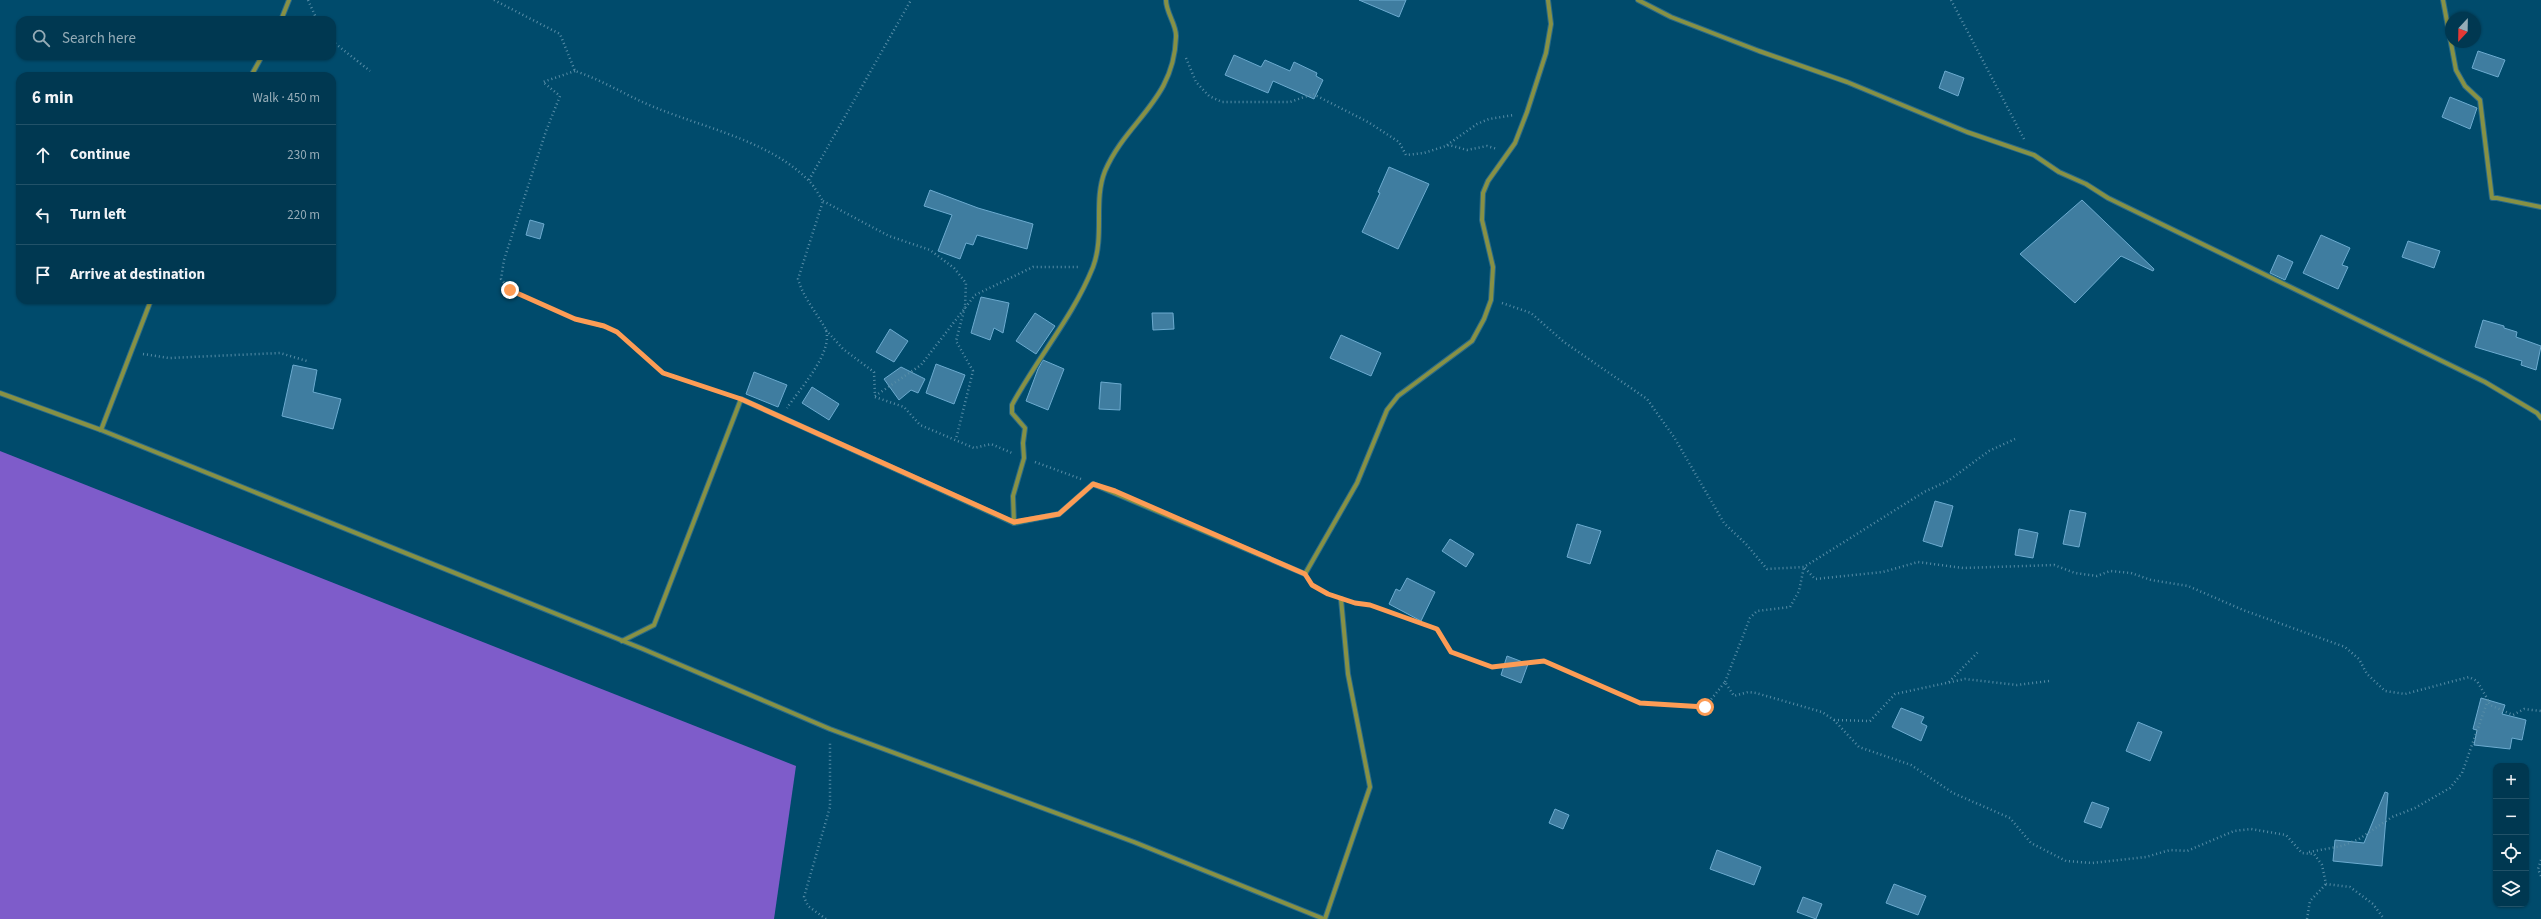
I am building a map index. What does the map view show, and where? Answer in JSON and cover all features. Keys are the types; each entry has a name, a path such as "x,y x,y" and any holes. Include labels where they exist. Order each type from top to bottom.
{"street":[{"path":"282,16 289,0"},
{"path":"1014,522 1012,510 1015,484 1024,458 1022,444 1025,428 1012,413 1012,405 1064,324 1093,267 1098,251 1100,228 1099,194 1105,172 1115,153 1148,112 1164,86 1173,64 1176,36 1166,8 1166,0"},
{"path":"622,641 654,625 741,399 1014,522 1059,514 1093,484 1115,491 1305,574 1357,483 1387,410 1398,396 1472,341 1484,319 1491,300 1493,267 1482,220 1483,193 1488,181 1509,153 1527,112 1546,53 1551,24 1548,0"},
{"path":"1638,0 1671,17 1737,43 1847,82 1967,132 2034,155 2059,172 2086,184 2108,198 2486,382 2537,413 2541,418"},
{"path":"2443,0 2456,70 2465,86 2480,100 2492,198 2541,207"},
{"path":"253,72 260,60"},
{"path":"101,430 149,304"},
{"path":"0,393 101,430 622,641 830,729 1134,842 1324,919 1370,787 1348,674 1341,600"}],"path":[{"path":"308,0 315,16"},
{"path":"494,0 560,34 576,71"},
{"path":"809,180 911,0"},
{"path":"1951,0 2015,126 2034,155"},
{"path":"1176,36 1196,82 1209,96 1222,102 1290,102 1313,94 1368,122 1393,138 1399,142 1406,155 1424,153 1445,146 1483,122 1527,112"},
{"path":"336,44 370,71"},
{"path":"741,399 663,373 617,332 566,315 510,290 500,280 507,252 546,131 560,96 543,82 576,71 591,76 658,109 710,126 777,157 809,180 823,201 889,236 930,250 954,268 966,283 965,307 956,341 973,371 956,439"},
{"path":"1445,146 1470,150 1487,146 1509,153"},
{"path":"823,201 798,279 801,288 826,330 843,349 874,372 875,396"},
{"path":"875,396 921,365 975,295 1033,267 1093,267"},
{"path":"1491,300 1509,304 1531,313 1564,342 1647,399 1674,436 1724,523 1746,544 1767,569 1804,567 1924,492 1948,481 1989,451 2015,440"},
{"path":"781,417 798,390 818,367 826,330"},
{"path":"131,352 169,358 280,353 307,361"},
{"path":"875,396 904,407 920,425 956,439 974,448 991,444 1093,484"},
{"path":"1804,567 1815,580 1883,572 1918,562 1963,568 2054,565 2075,573 2097,576 2110,571 2131,573 2151,580 2188,586 2243,610 2345,647 2359,659 2367,674 2385,691 2405,694 2469,677 2478,681 2490,705 2513,715 2524,709 2541,711"},
{"path":"1305,574 1312,585 1341,600 1370,605 1437,629 1451,652 1492,667 1544,661 1640,703 1705,707 1726,682 1750,618 1756,611 1790,607 1799,591 1804,567"},
{"path":"1948,682 1978,652"},
{"path":"1834,720 1870,721 1895,694 1948,682 1965,679 2016,686 2048,681"},
{"path":"1726,682 1734,696 1756,693 1822,712 1834,720 1859,747 1911,765 1953,793 2010,818 2032,843 2066,861 2092,863 2146,857 2170,850 2187,851 2234,831 2251,829 2286,835 2302,853 2314,854 2322,865 2326,884"},
{"path":"2302,853 2342,846 2359,838 2392,817 2415,808 2450,788 2462,773 2488,700"},
{"path":"826,919 808,906 804,897 830,807 830,729"},
{"path":"2541,860 2538,870 2541,876"},
{"path":"2307,919 2310,901 2326,884"},
{"path":"2326,884 2350,886 2373,904 2384,919"}],"shaded area":[{"path":"0,451 796,766 774,919 0,919"}],"building":[{"path":"1359,0 1406,0 1399,17"},
{"path":"2478,51 2505,60 2498,77 2472,68"},
{"path":"1234,55 1261,67 1265,60 1290,71 1294,62 1317,73 1316,76 1323,80 1314,99 1273,81 1268,93 1225,75"},
{"path":"1945,71 1964,78 1958,96 1939,88"},
{"path":"2450,97 2477,108 2470,129 2442,117"},
{"path":"1389,167 1429,184 1398,249 1362,232 1380,193 1378,192"},
{"path":"930,190 978,208 1033,224 1027,249 977,235 973,245 966,243 960,259 938,251 952,215 924,206"},
{"path":"2082,200 2154,269 2153,271 2121,256 2075,303 2020,254"},
{"path":"530,220 544,224 540,239 526,235"},
{"path":"2321,235 2350,248 2342,265 2348,267 2338,289 2303,273"},
{"path":"2408,241 2440,251 2434,268 2402,257"},
{"path":"2278,255 2293,262 2285,280 2270,273"},
{"path":"981,297 1009,303 1003,333 994,328 990,340 971,333"},
{"path":"1035,313 1055,326 1036,354 1016,341"},
{"path":"1152,313 1173,313 1174,329 1153,330"},
{"path":"2483,320 2504,326 2504,328 2517,332 2516,337 2541,346 2536,370 2521,365 2522,361 2475,347"},
{"path":"890,329 908,341 894,362 876,352"},
{"path":"1341,335 1381,353 1371,376 1330,358"},
{"path":"1043,360 1064,369 1048,410 1026,401"},
{"path":"936,364 965,375 954,404 926,393"},
{"path":"293,365 317,370 313,392 341,399 333,429 282,416"},
{"path":"901,367 925,379 918,393 911,390 899,400 884,379"},
{"path":"754,372 787,385 778,407 746,394"},
{"path":"1101,382 1121,384 1120,410 1099,409"},
{"path":"812,387 839,404 829,420 802,403"},
{"path":"1935,501 1953,506 1942,547 1923,541"},
{"path":"2070,510 2086,513 2079,547 2063,544"},
{"path":"1577,524 1601,531 1590,564 1567,557"},
{"path":"2019,529 2038,533 2033,558 2015,555"},
{"path":"1450,539 1474,554 1466,567 1442,551"},
{"path":"1407,578 1435,592 1421,621 1389,604 1396,589 1400,591"},
{"path":"1507,656 1528,664 1521,683 1501,675"},
{"path":"2481,698 2505,705 2502,714 2526,720 2522,740 2512,738 2510,749 2474,745 2477,730 2473,729"},
{"path":"1901,708 1924,717 1921,723 1927,726 1921,741 1892,727"},
{"path":"2138,722 2162,732 2150,761 2126,751"},
{"path":"2385,792 2388,793 2382,866 2333,861 2335,840 2364,843"},
{"path":"2092,802 2109,808 2101,828 2084,822"},
{"path":"1555,809 1569,815 1563,829 1549,823"},
{"path":"1717,850 1761,867 1754,885 1710,869"},
{"path":"1894,884 1926,896 1918,915 1886,903"},
{"path":"1803,897 1822,904 1816,919 1797,912"}],"route":[{"path":"510,290 534,299 575,319 612,329 631,342 663,373 741,399 1014,522 1059,514 1093,484 1115,491 1305,574 1312,585 1341,600 1370,605 1437,629 1451,652 1492,667 1544,661 1640,703 1697,708 1705,707"}]}
